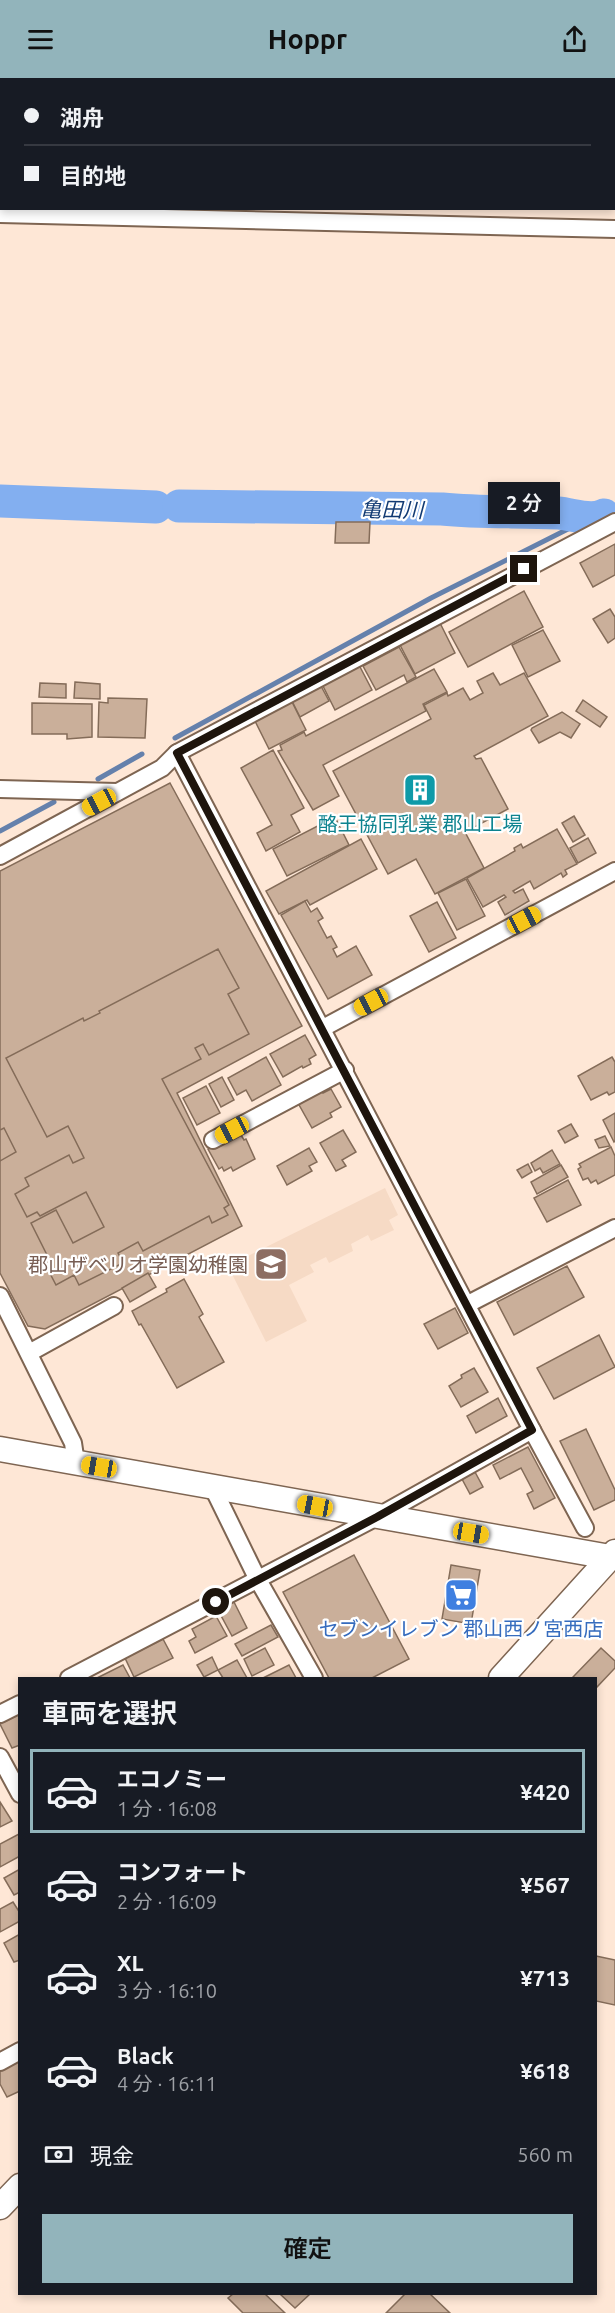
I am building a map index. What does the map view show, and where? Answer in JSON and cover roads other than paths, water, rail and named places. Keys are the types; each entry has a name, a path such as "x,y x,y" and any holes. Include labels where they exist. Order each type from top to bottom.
{"street":[{"path":"0,214 615,229"},
{"path":"0,856 162,768 177,753 391,638 615,522"},
{"path":"177,753 585,1528"},
{"path":"0,789 118,792"},
{"path":"323,1028 615,871"},
{"path":"213,1140 345,1070"},
{"path":"468,1304 615,1228"},
{"path":"0,1296 74,1443 76,1463"},
{"path":"29,1353 114,1306"},
{"path":"71,1677 377,1517 532,1430"},
{"path":"0,1449 377,1517 614,1556"},
{"path":"212,1486 258,1580 313,1677"},
{"path":"502,1677 614,1556"},
{"path":"0,1714 18,1705"},
{"path":"0,1757 18,1790"},
{"path":"0,2062 18,2052"},
{"path":"0,2207 18,2188"}],"waterway":[{"name":"亀田川","path":"0,501 156,507"},
{"name":"亀田川","path":"179,506 442,509 558,513 587,518 604,515"},
{"path":"175,738 431,598 570,528 597,519"},
{"path":"98,779 142,754"},
{"path":"0,831 54,802"}],"place":[{"name":"酪王協同乳業 郡山工場","path":"420,790"},
{"name":"郡山ザベリオ学園幼稚園","path":"271,1264"},
{"name":"セブンイレブン 郡山西ノ宮西店","path":"461,1595"}]}
